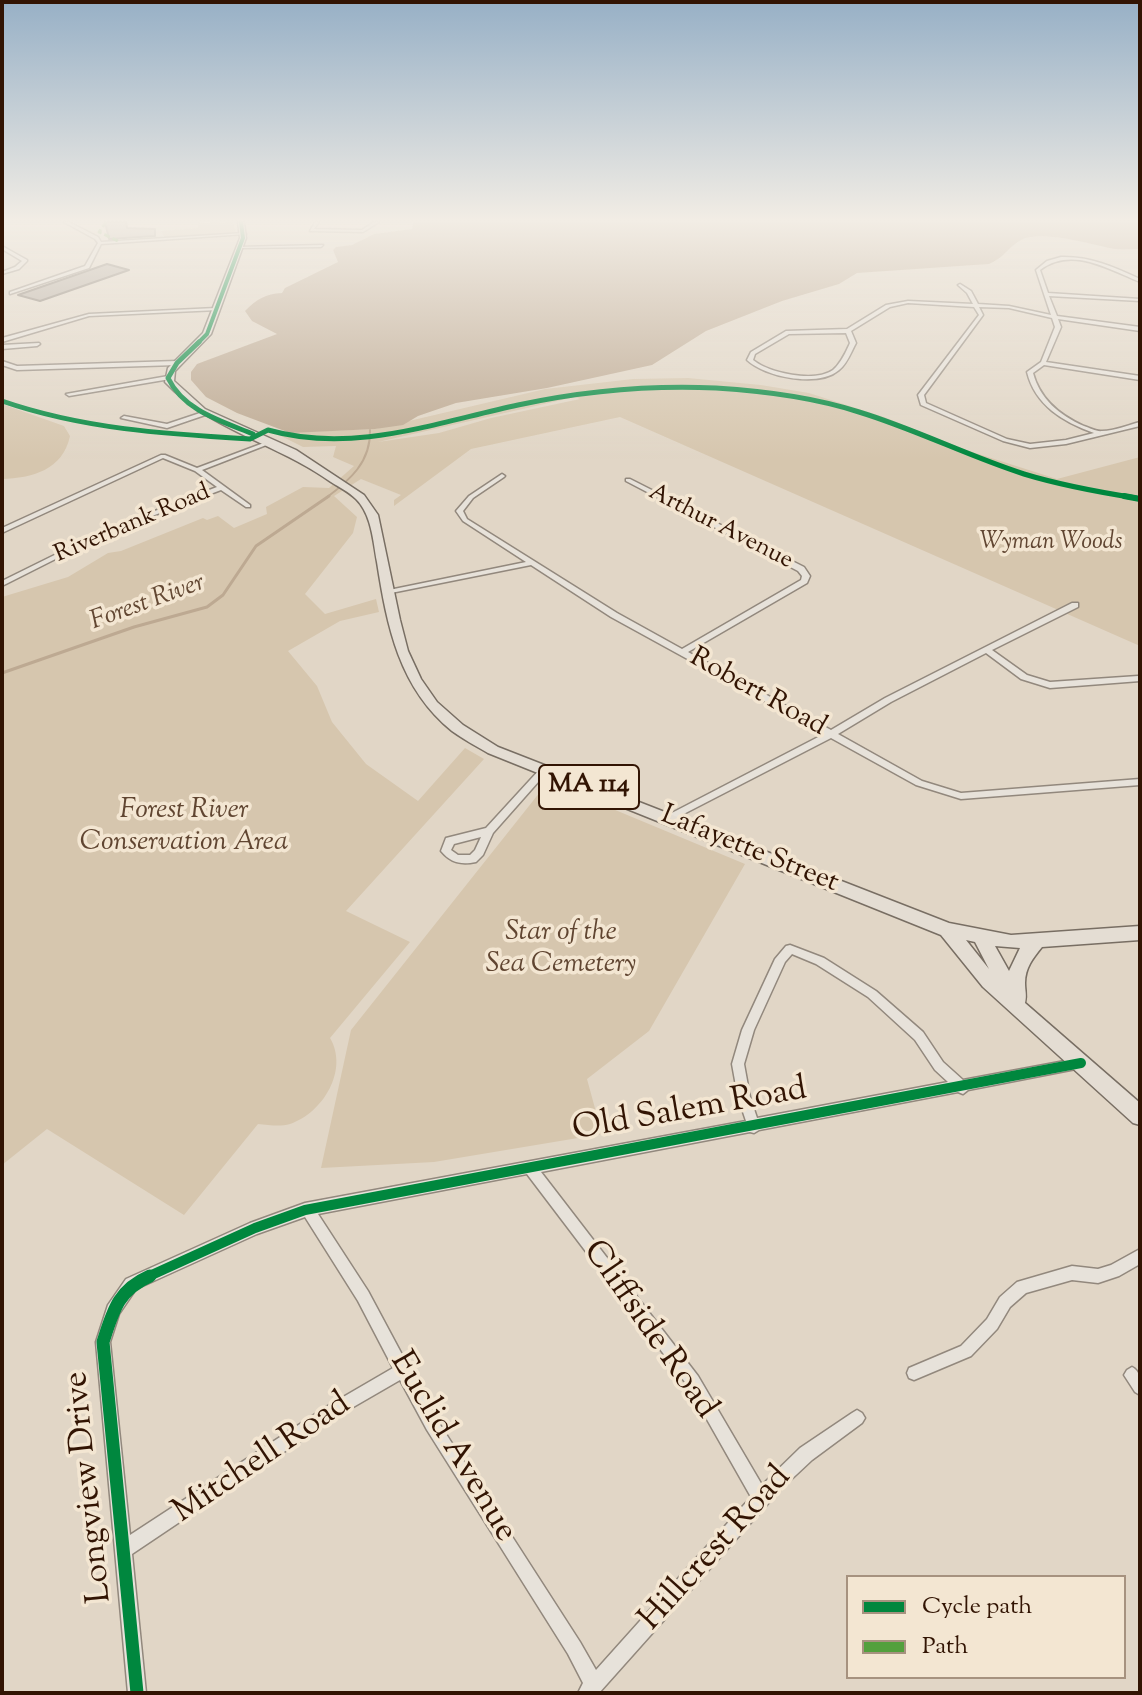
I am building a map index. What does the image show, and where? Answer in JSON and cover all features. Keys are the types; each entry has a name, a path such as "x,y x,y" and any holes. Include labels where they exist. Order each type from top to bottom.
{"main road":[{"path":"168,378 177,363 204,338 219,301"},
{"name":"Lafayette Street","path":"168,378 178,393 206,413 271,442 331,476 368,505 373,515 408,670 426,701 451,725 473,740 947,930 982,939 1036,942 1140,933"},
{"path":"947,930 989,982 1140,1116"},
{"path":"982,939 1022,1011"},
{"path":"1022,1011 1016,990 1016,975 1026,953 1036,942"}],"street":[{"path":"974,301 981,315 978,323 925,390 921,400 930,409 1019,444 1054,445 1140,424"},
{"path":"1043,363 1046,349 1056,337 1056,318 1050,301"},
{"path":"848,331 853,343 839,368 824,375 803,376 769,371 755,366 750,360 753,353 788,332 848,331 897,303 1017,308 1056,318 1140,329"},
{"path":"2,340 89,315 216,309"},
{"path":"2,347 37,344"},
{"path":"2,363 17,368 177,363"},
{"path":"1100,433 1062,417 1041,398 1030,375 1033,368 1043,363 1140,378"},
{"path":"69,394 168,378"},
{"path":"124,418 167,426 206,413"},
{"path":"197,470 271,442"},
{"path":"2,531 163,457 197,470 248,506"},
{"name":"Robert Road","path":"502,476 471,497 459,511 460,515 531,563 681,653 919,783 961,796 1140,782"},
{"name":"Arthur Avenue","path":"628,480 801,569 806,576 804,581 767,605 681,653"},
{"name":"Riverbank Road","path":"2,584 105,532 221,488"},
{"path":"389,592 531,563"},
{"path":"669,818 830,734 888,700 1075,605"},
{"path":"987,650 1024,677 1050,685 1138,679"},
{"path":"489,831 544,770"},
{"path":"754,1127 739,1080 741,1048 781,959 790,949 846,975 872,994 919,1036 939,1066 963,1088"},
{"name":"Old Salem Road","path":"308,1210 963,1088 1081,1063"},
{"name":"Cliffside Road","path":"530,1168 693,1381 761,1499"},
{"name":"Euclid Avenue","path":"308,1210 363,1296 432,1425 574,1648 591,1689"},
{"name":"Longview Drive","path":"137,1693 104,1358 105,1330 113,1310 131,1284 255,1228 308,1210"},
{"path":"914,1373 966,1351 992,1324 1005,1302 1022,1287 1072,1273 1098,1276 1140,1256"},
{"name":"Mitchell Road","path":"124,1549 331,1412 402,1371"},
{"name":"Hillcrest Road","path":"591,1689 761,1499 806,1454 857,1418"}],"green space":[{"name":"Forest River Conservation Area","path":"688,378 809,393 884,417 966,450 1057,479 1140,457 1140,646 620,417 471,449 394,506 394,500 401,495 361,479 334,496 357,517 353,533 305,594 325,614 376,599 379,612 340,621 288,651 317,686 332,722 366,764 418,801 465,748 484,759 346,911 410,942 330,1038 336,1063 330,1089 322,1100 313,1110 290,1124 258,1124 184,1215 47,1129 2,1165 2,597 68,577 108,553 121,551 203,518 207,520 218,516 234,528 267,514 266,507 303,487 329,488 354,466 333,457 336,446 303,447 275,433 375,429 545,389 633,379","holes":["575,397 580,399 439,433 378,442"]},
{"path":"2,404 64,426 70,436 61,457 35,474 2,479"},
{"name":"Star of the Sea Cemetery","path":"548,782 745,864 649,1031 587,1079 602,1134 434,1162 321,1168 351,1030"}],"shaded area":[{"path":"256,301 782,301 706,331 652,365 547,388 456,403 418,416 403,425 290,433 237,413 206,397 191,380 191,372 197,364 277,334 252,321 245,311"}],"waterway":[{"name":"Forest River","path":"326,498 351,477 363,461 370,430"},
{"name":"Forest River","path":"2,673 134,627 207,607 223,595 256,546 329,496"}],"cycle path":[{"path":"219,301 207,334 177,363 168,378 173,389 192,406 253,434"},
{"path":"2,401 62,419 124,430 250,439 268,430 296,438 326,441 424,428 516,405 594,392 652,387 736,389 840,406 1026,474 1074,487 1140,499"},
{"path":"137,1693 103,1342 113,1310 131,1284 255,1228 305,1210 1081,1063"}],"park label":[{"name":"Wyman Woods","path":"1051,544"}]}
